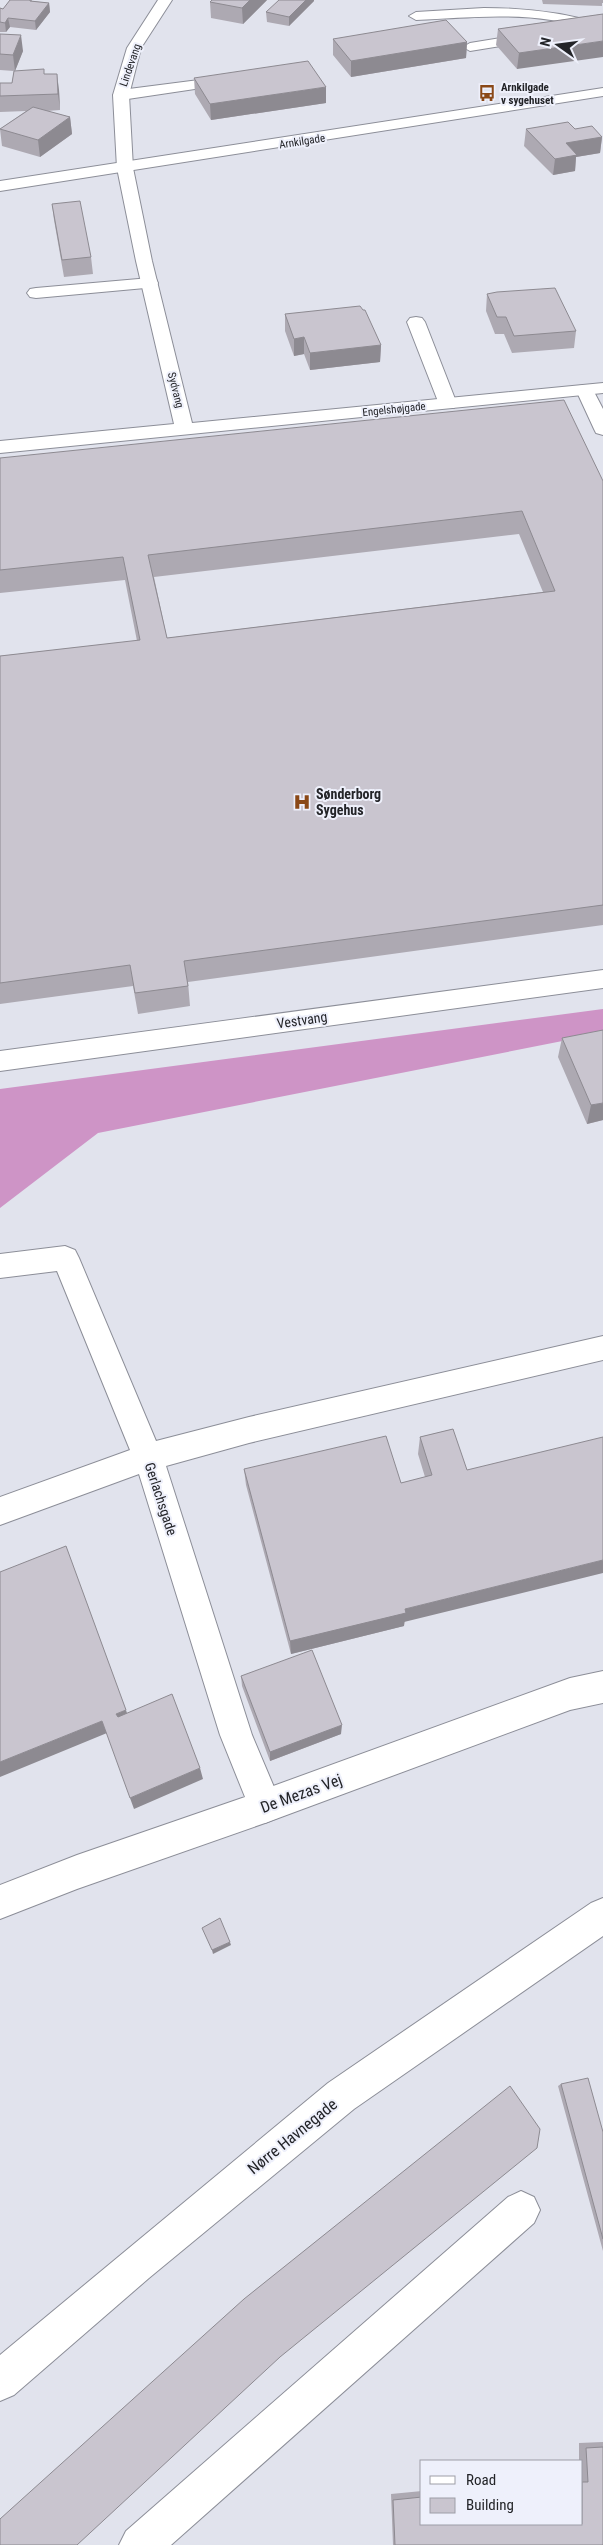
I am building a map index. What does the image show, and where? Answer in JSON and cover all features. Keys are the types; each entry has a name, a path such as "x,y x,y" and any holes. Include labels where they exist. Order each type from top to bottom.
{"street":[{"name":"Lindevang","path":"125,168 120,95 134,48 165,0"},
{"path":"416,16 520,12 573,18 600,27"},
{"path":"567,32 600,27"},
{"path":"470,47 548,35"},
{"path":"120,95 246,78"},
{"name":"Arnkilgade","path":"0,186 603,92"},
{"name":"Sydvang","path":"125,168 185,430"},
{"path":"36,293 150,283"},
{"path":"416,322 448,404"},
{"path":"594,389 603,429"},
{"name":"Engelshøjgade","path":"185,430 594,389"},
{"path":"0,447 185,430"},
{"name":"Vestvang","path":"0,1061 603,979"},
{"name":"Gerlachsgade","path":"0,1266 65,1258 148,1456 236,1735 265,1806"},
{"path":"0,1511 148,1456 249,1430 603,1348"},
{"name":"De Mezas Vej","path":"0,1902 77,1872 265,1806 570,1694 603,1687"},
{"name":"Nørre Havnegade","path":"0,2381 136,2265 341,2096 603,1914"},
{"path":"140,2545 522,2210"}],"shaded area":[{"path":"603,1009 603,1033 98,1133 0,1208 0,1089"}],"building":[{"path":"10,0 30,0 49,3 35,21 8,18 5,23 0,22 0,8 3,9"},
{"path":"212,0 250,0 242,8 210,2"},
{"path":"279,0 306,0 289,17 266,12"},
{"path":"603,14 603,41 519,53 498,29"},
{"path":"446,20 467,42 351,61 333,39"},
{"path":"0,34 21,35 13,55 0,54"},
{"path":"308,61 326,87 210,104 194,78"},
{"path":"44,69 44,74 57,74 58,94 0,96 0,83 12,83 14,71"},
{"path":"33,107 70,117 38,140 0,129"},
{"path":"568,122 575,129 592,126 602,137 566,143 577,155 555,159 526,129"},
{"path":"80,201 91,257 62,260 52,204"},
{"path":"555,288 576,331 514,336 506,317 497,317 487,294 497,292"},
{"path":"360,306 365,310 381,345 310,353 304,337 294,339 285,314"},
{"name":"Sønderborg Sygehus","path":"564,400 603,481 603,905 184,961 188,986 135,993 130,965 0,983 0,656 140,640 123,557 0,570 0,458","holes":["522,511 555,591 167,638 148,555"]},
{"path":"603,1030 603,1103 591,1105 562,1038"},
{"path":"453,1429 467,1470 603,1437 603,1560 405,1609 406,1613 290,1641 244,1469 386,1436 401,1483 432,1475 420,1437"},
{"path":"66,1546 126,1710 116,1714 118,1717 172,1694 200,1768 130,1798 102,1721 0,1762 0,1572"},
{"path":"312,1650 342,1725 270,1752 241,1676"},
{"path":"220,1918 230,1942 212,1950 202,1928"},
{"path":"588,2078 603,2132 603,2239 561,2084"},
{"path":"510,2086 540,2129 537,2148 280,2357 77,2545 0,2545 0,2519 244,2299"},
{"path":"603,2447 603,2545 395,2545 393,2500 420,2497 420,2525 583,2525 583,2482 588,2482 586,2448"}],"place":[{"name":"Arnkilgade v sygehuset","path":"487,93"},
{"name":"Sønderborg Sygehus","path":"302,802"}]}
